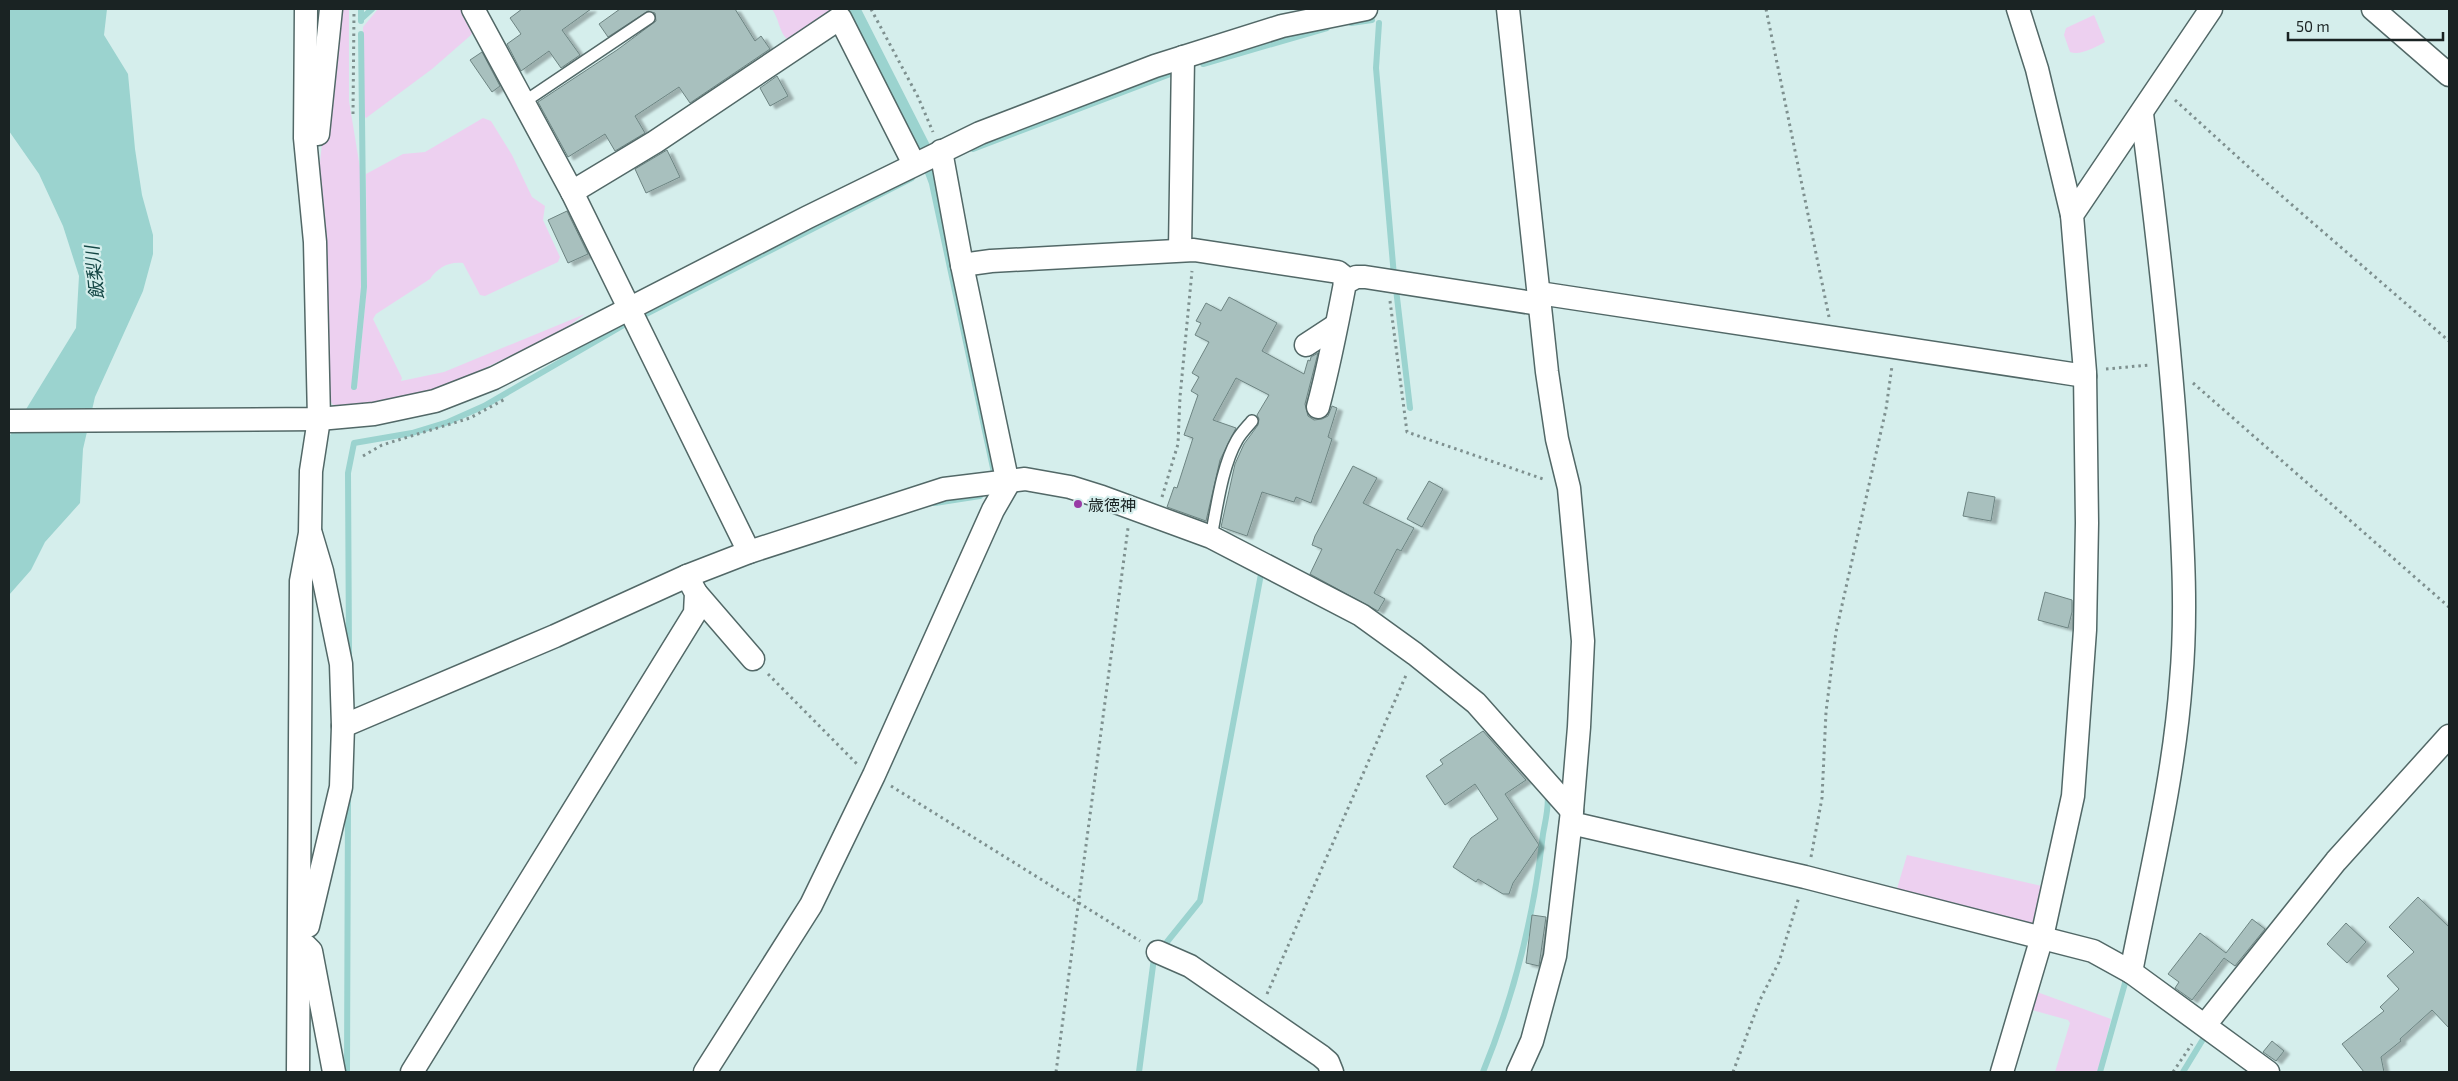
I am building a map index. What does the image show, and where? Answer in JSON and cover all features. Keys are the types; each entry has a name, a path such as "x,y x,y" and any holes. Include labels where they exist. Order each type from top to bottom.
{"street":[{"path":"298,1072 301,581 310,533 311,471 308,419 315,242 305,138 306,9"},
{"path":"308,171 318,132 332,9"},
{"path":"473,9 572,192 750,552"},
{"path":"9,421 308,419 403,409 464,391 927,158 1039,109 1183,57 1282,26 1366,9"},
{"path":"1508,9 1539,299 1555,426 1569,488 1583,640 1580,728 1572,817 1555,956 1532,1041 1518,1072"},
{"path":"2002,1072 2042,937 2073,796 2085,630 2087,533 2085,374 2072,215 2037,69 2018,9"},
{"path":"2072,215 2142,114 2211,9"},
{"path":"2373,9 2449,75"},
{"path":"572,192 655,142 840,18 927,158 962,265 1008,485 993,510 868,772 811,906 705,1072"},
{"path":"1183,57 1187,250"},
{"path":"2131,972 2171,774 2182,680 2185,583 2170,363 2160,251 2142,114"},
{"path":"962,265 991,261 1187,250 1338,272 1343,276 1345,283 1335,326 1333,351 1318,407"},
{"path":"1345,283 1356,277 1539,299 1828,336 2085,374"},
{"path":"1306,345 1335,326"},
{"path":"343,726 555,636 692,585 750,552 944,489 1008,485 1024,479 1070,487 1131,507 1211,537 1361,615 1415,654 1476,703 1572,817 2093,951 2131,972 2268,1072"},
{"path":"300,940 310,922 341,787 343,726 341,664 322,571 310,533"},
{"path":"692,585 753,659"},
{"path":"412,1072 692,620 697,606 692,585"},
{"path":"2205,1025 2336,861 2449,736"},
{"path":"300,940 311,951 334,1072"},
{"path":"1158,952 1190,966 1321,1056 1328,1062 1332,1072"}],"lane":[{"path":"524,102 650,18"},
{"path":"1211,537 1219,496 1231,456 1237,440 1252,421"}],"path":[{"path":"353,114 354,9"},
{"path":"871,9 918,97 927,158"},
{"path":"1766,9 1828,315 1828,336"},
{"path":"2159,87 2191,112 2253,171 2449,341"},
{"path":"1156,516 1178,444 1187,250"},
{"path":"1388,281 1407,432 1569,488"},
{"path":"1733,1072 1760,1000 1779,962 1814,843 1822,798 1826,712 1836,632 1886,409 1894,346"},
{"path":"2085,374 2170,363 2449,608"},
{"path":"1056,1072 1131,507"},
{"path":"1256,1012 1271,988 1283,955 1322,871 1415,654"},
{"path":"753,659 868,772 1158,952"},
{"path":"2174,1072 2205,1025"}],"shaded area":[{"path":"336,9 349,9 349,101 361,174 363,287 352,387 358,388 367,286 366,174 403,154 425,152 483,118 491,121 512,155 532,197 545,206 543,220 560,257 558,262 485,296 480,295 463,263 448,264 436,272 430,279 376,314 373,319 402,378 401,381 444,372 585,314 562,331 454,383 377,403 338,407 332,404 330,399 319,172"},
{"path":"378,9 465,9 474,29 471,35 432,69 366,118 364,116 363,27"},
{"path":"772,9 831,9 831,14 789,41 783,34"},
{"path":"2094,15 2105,42 2083,52 2070,52 2064,35 2066,28"},
{"path":"1907,855 2046,887 2036,928 1896,892"},
{"path":"2037,992 2111,1019 2098,1072 2055,1072 2070,1023 2068,1020 2032,1010 2031,1007"}],"water":[{"name":"飯梨川","path":"9,9 107,9 104,35 128,74 135,149 142,195 153,235 153,254 143,291 95,397 83,449 80,503 45,542 31,570 9,595 9,437 76,328 79,276 63,226 39,174 9,131"},
{"path":"847,9 861,9 929,143 936,165 998,472 991,473 929,184 913,141"}],"building":[{"path":"522,9 591,9 562,30 580,55 561,68 549,51 521,71 507,44 521,34 510,18"},
{"path":"620,9 735,9 755,41 761,36 770,49 690,103 679,87 635,116 645,133 615,151 605,134 568,157 538,102 617,50 656,21 655,13 648,11 608,37 599,24"},
{"path":"482,52 500,86 492,92 470,60"},
{"path":"777,76 788,96 770,106 760,88"},
{"path":"667,150 680,177 646,193 635,169"},
{"path":"567,211 588,254 568,263 548,220"},
{"path":"1229,297 1277,323 1262,351 1304,374 1308,360 1310,361 1311,357 1318,353 1305,404 1308,416 1314,420 1322,419 1328,416 1332,406 1337,408 1328,437 1332,439 1311,503 1296,497 1294,502 1262,492 1247,536 1221,527 1235,464 1244,444 1258,425 1259,419 1257,415 1269,395 1236,378 1213,420 1236,428 1220,460 1206,521 1167,507 1174,487 1177,488 1193,438 1184,435 1198,395 1191,391 1199,377 1192,373 1209,342 1195,335 1201,323 1196,321 1206,303 1221,311"},
{"path":"1353,466 1377,478 1363,503 1414,528 1401,551 1397,549 1374,593 1385,599 1378,611 1310,574 1322,549 1312,545 1315,536"},
{"path":"1429,481 1443,489 1422,527 1407,519"},
{"path":"1968,492 1995,497 1991,521 1963,516"},
{"path":"2045,592 2072,600 2072,612 2068,628 2038,620"},
{"path":"1483,731 1526,780 1505,794 1539,845 1513,883 1509,894 1503,894 1478,879 1476,882 1453,867 1471,838 1498,819 1475,784 1445,805 1426,776 1443,764 1440,760"},
{"path":"2418,897 2449,927 2449,1028 2432,1010 2400,1039 2401,1041 2381,1057 2384,1072 2364,1072 2342,1044 2384,1011 2380,1007 2399,989 2387,976 2414,952 2389,927"},
{"path":"1532,915 1546,917 1539,966 1526,963"},
{"path":"2252,919 2265,929 2235,966 2224,958 2192,1000 2175,988 2179,982 2168,974 2200,933 2226,953"},
{"path":"2346,923 2366,942 2347,963 2327,944"},
{"path":"2272,1041 2284,1051 2276,1061 2263,1052"}],"waterway":[{"path":"361,9 361,21"},
{"path":"361,19 372,9"},
{"path":"1351,23 1372,20"},
{"path":"1379,23 1376,68 1394,276"},
{"path":"1203,64 1327,28"},
{"path":"354,387 364,287 361,34"},
{"path":"973,149 1173,73"},
{"path":"644,315 912,178"},
{"path":"1396,289 1410,408"},
{"path":"349,654 348,473 354,443 412,433 448,422 484,406 629,322"},
{"path":"935,503 980,496"},
{"path":"1139,1072 1154,958 1200,901 1261,574"},
{"path":"1483,1072 1513,985 1528,925 1547,813 1547,793"},
{"path":"347,1072 348,799"},
{"path":"2100,1072 2127,976"},
{"path":"2183,1072 2205,1036"}],"place":[{"name":"歳徳神","path":"1078,504"}]}
